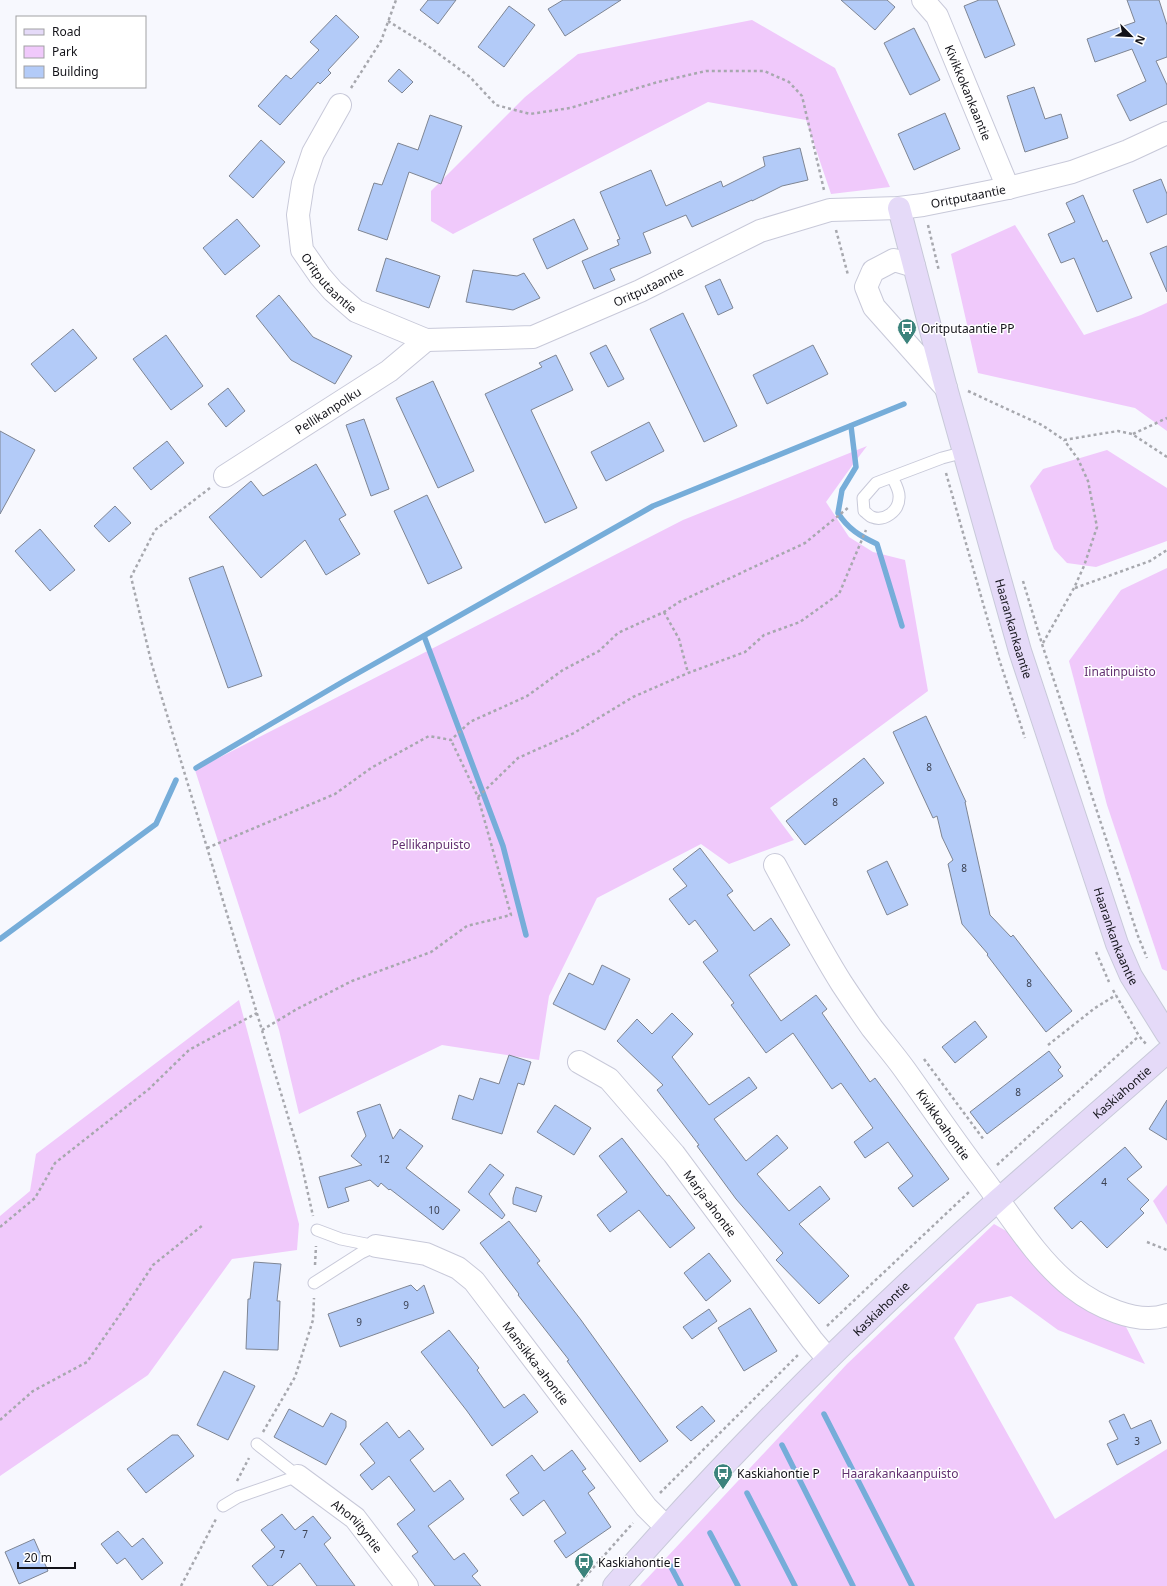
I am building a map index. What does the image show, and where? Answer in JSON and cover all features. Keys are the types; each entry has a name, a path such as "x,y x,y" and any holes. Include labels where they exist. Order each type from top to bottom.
{"street":[{"name":"Kivikkokankaantie","path":"923,0 937,16 1008,188"},
{"name":"Oritputaantie","path":"340,105 313,153 303,184 298,215 302,250 320,276 356,311 426,340 533,337 640,291 760,232 830,210 899,208 923,205 1008,188 1072,172 1128,151 1167,133"},
{"name":"Haarankankaantie","path":"899,208 914,266 956,389 964,452 1020,652 1117,944 1131,976 1165,1027"},
{"path":"914,266 894,260 873,271 866,287 874,306 956,389"},
{"name":"Pellikanpolku","path":"225,476 389,371 426,340"},
{"name":"Kivikkoahontie","path":"775,865 842,984 872,1028 904,1068 998,1200 1050,1268 1072,1287 1096,1302 1129,1316 1151,1318 1167,1314"},
{"name":"Kaskiahontie","path":"614,1586 665,1526 828,1359 998,1200 1163,1055"},
{"name":"Marja-ahontie","path":"579,1062 609,1079 674,1154 812,1340 828,1359"},
{"name":"Mansikka-ahontie","path":"376,1246 426,1254 458,1268 474,1281 646,1507 665,1526"},
{"name":"Ahoniityntie","path":"298,1476 355,1518 407,1586"}],"lane":[{"path":"892,478 942,458 964,452"},
{"path":"317,1230 341,1239 376,1246"},
{"path":"314,1283 361,1253 376,1246"},
{"path":"257,1444 298,1476"},
{"path":"223,1506 238,1497 298,1476"}],"path":[{"path":"340,105 381,41 396,0"},
{"path":"388,21 428,46 470,77 496,105 530,114 570,108 658,82 706,71 764,72 789,82 802,96 820,179 848,277"},
{"path":"923,205 940,275"},
{"path":"956,389 969,398"},
{"path":"956,389 1042,425 1064,440 1078,459 1088,481 1097,527 1084,566 1074,588 1042,644 1020,652"},
{"path":"1132,434 1167,418"},
{"path":"1064,440 1118,431 1132,434 1167,457"},
{"path":"942,458 998,656 1026,739"},
{"path":"181,1586 203,1542 295,1377 312,1320 317,1230 299,1153 152,665 131,577 154,530 225,476"},
{"path":"451,740 470,722 527,696 563,670 599,651 618,633 664,612 679,602 805,542 843,512"},
{"path":"480,796 518,758 574,733 633,697 688,673 744,652 764,635 800,622 839,594 865,534"},
{"path":"1074,588 1150,561 1167,550"},
{"path":"1022,577 1042,644 1138,936 1150,965"},
{"path":"664,612 679,639 688,673"},
{"path":"207,848 335,794 371,768 429,736 451,740"},
{"path":"262,1030 297,1009 352,981 432,952 467,926 511,915 480,796 451,740"},
{"path":"1096,951 1116,995 1139,1036 1163,1055"},
{"path":"1048,1045 1095,1008 1116,995"},
{"path":"0,1227 35,1198 55,1163 149,1089 189,1050 257,1013"},
{"path":"922,1055 984,1140"},
{"path":"0,1419 33,1391 87,1362 153,1265 203,1225"},
{"path":"1147,1242 1167,1250"}],"green space":[{"path":"752,20 835,68 890,187 831,194 806,120 708,102 453,234 431,221 431,191 525,97 578,54"},
{"path":"1015,225 1084,335 1141,315 1167,303 1167,431 1135,408 978,373 951,254"},
{"name":"Pellikanpuisto","path":"867,446 826,502 849,537 873,552 905,560 928,691 770,808 794,840 729,864 701,844 597,898 549,996 539,1060 442,1045 299,1114 279,1030 195,770 683,520"},
{"path":"1107,450 1167,488 1167,541 1096,567 1067,563 1054,549 1030,486 1043,469"},
{"name":"Iinatinpuisto","path":"1167,568 1167,971 1162,969 1107,805 1069,661 1121,590"},
{"path":"239,1000 299,1224 297,1250 232,1259 148,1375 0,1476 0,1216 30,1191 36,1154"},
{"path":"1167,1185 1167,1225 1153,1201"},
{"name":"Haarakankaanpuisto","path":"994,1224 1015,1236 1125,1325 1145,1364 1058,1330 1011,1296 977,1304 954,1338 1055,1519 1167,1449 1167,1586 640,1586 847,1364"}],"building":[{"path":"428,0 456,0 438,24 420,10"},
{"path":"563,0 621,0 565,36 548,9"},
{"path":"841,0 887,0 895,7 875,30"},
{"path":"979,0 997,0 1015,45 985,58 964,6"},
{"path":"1127,0 1159,0 1167,25 1167,57 1156,61 1167,85 1167,104 1130,121 1117,95 1146,81 1132,49 1095,62 1087,39 1135,22"},
{"path":"509,6 535,25 504,67 478,47"},
{"path":"336,15 359,37 328,70 331,73 320,84 318,82 280,125 258,106 286,75 291,79 319,50 310,42"},
{"path":"914,28 940,80 910,95 884,43"},
{"path":"399,69 413,82 402,93 388,81"},
{"path":"1034,87 1045,119 1061,114 1068,138 1025,152 1007,96"},
{"path":"945,113 960,149 914,170 898,134"},
{"path":"430,115 462,126 441,184 409,172 387,240 358,230 374,183 382,185 398,143 418,150"},
{"path":"261,140 285,162 253,198 229,176"},
{"path":"800,148 808,180 782,186 752,201 692,227 686,215 643,233 651,253 610,269 615,280 594,289 582,261 619,245 617,240 620,239 600,192 651,170 666,206 721,181 723,187 765,166 763,157"},
{"path":"1161,179 1167,194 1167,214 1147,223 1133,190"},
{"path":"1083,195 1103,242 1107,240 1132,298 1097,312 1074,258 1061,263 1048,234 1075,222 1066,203"},
{"path":"237,219 260,246 225,275 203,248"},
{"path":"574,219 588,249 547,269 533,239"},
{"path":"1167,246 1167,292 1150,253"},
{"path":"386,258 440,276 429,308 376,291"},
{"path":"473,270 517,276 524,273 540,298 513,310 466,302"},
{"path":"720,279 733,308 718,315 705,286"},
{"path":"279,295 313,337 352,356 335,384 291,360 256,316"},
{"path":"683,313 737,426 704,442 650,329"},
{"path":"73,329 97,358 55,392 31,364"},
{"path":"166,335 203,386 171,410 133,359"},
{"path":"606,345 624,379 608,387 590,353"},
{"path":"813,345 828,374 767,404 753,375"},
{"path":"556,355 573,390 531,410 577,508 545,523 485,394 542,367 539,363"},
{"path":"433,381 474,471 438,488 396,398"},
{"path":"228,388 245,411 226,427 208,404"},
{"path":"364,419 389,489 371,496 346,425"},
{"path":"649,422 664,451 606,481 591,452"},
{"path":"0,431 35,450 0,514"},
{"path":"167,441 184,463 151,490 133,468"},
{"path":"316,464 346,515 339,519 360,554 326,575 305,540 261,578 209,517 251,481 263,496"},
{"path":"427,495 462,568 428,584 394,511"},
{"path":"115,506 131,523 109,542 94,526"},
{"path":"40,529 75,570 50,591 15,551"},
{"path":"223,566 262,676 228,688 189,578"},
{"path":"926,716 966,802 990,915 1011,937 1013,935 1072,1011 1046,1032 987,955 988,954 962,924 948,864 953,860 942,837 937,816 933,818 893,732"},
{"path":"864,758 884,783 805,845 786,821"},
{"path":"700,848 733,891 727,895 754,931 771,918 790,945 749,975 781,1021 816,995 827,1009 822,1013 870,1082 875,1078 949,1179 913,1207 898,1188 913,1176 888,1142 865,1158 854,1142 873,1128 841,1083 832,1089 793,1033 766,1053 731,1005 734,1003 703,962 718,951 695,920 689,925 669,899 687,886 673,869"},
{"path":"887,861 908,905 887,915 867,871"},
{"path":"602,965 630,979 605,1030 553,1004 569,973 593,985"},
{"path":"672,1013 693,1034 672,1057 709,1105 749,1077 757,1088 714,1119 746,1161 777,1135 788,1148 757,1174 789,1211 820,1186 830,1199 799,1224 849,1276 819,1304 776,1260 783,1253 736,1199 697,1146 699,1145 657,1090 663,1085 617,1041 637,1019 652,1034"},
{"path":"975,1021 987,1037 955,1063 942,1047"},
{"path":"1049,1051 1061,1067 1058,1070 1063,1076 987,1134 970,1112"},
{"path":"509,1055 531,1062 524,1085 518,1083 502,1134 452,1119 459,1095 473,1100 480,1078 499,1084"},
{"path":"1167,1100 1167,1140 1149,1129"},
{"path":"380,1104 393,1139 400,1129 423,1146 406,1168 460,1210 443,1230 390,1189 389,1190 381,1183 378,1187 370,1180 345,1188 349,1201 328,1208 319,1177 362,1165 351,1156 366,1136 357,1112"},
{"path":"555,1105 591,1128 574,1155 537,1132"},
{"path":"622,1138 667,1196 669,1195 695,1228 670,1248 639,1210 610,1232 597,1215 627,1192 599,1156"},
{"path":"1125,1147 1142,1167 1127,1179 1149,1200 1140,1209 1144,1213 1107,1248 1081,1221 1072,1229 1054,1208"},
{"path":"490,1164 504,1175 489,1194 505,1215 502,1219 468,1192"},
{"path":"516,1187 542,1196 536,1212 513,1204"},
{"path":"509,1221 540,1261 537,1263 581,1320 668,1441 640,1462 567,1361 569,1360 518,1295 519,1294 480,1243"},
{"path":"709,1253 731,1281 706,1301 684,1273"},
{"path":"254,1262 281,1264 277,1301 280,1301 278,1350 246,1349 248,1299 250,1299"},
{"path":"411,1285 417,1291 424,1285 434,1313 340,1347 328,1314"},
{"path":"750,1308 777,1351 744,1371 718,1328"},
{"path":"709,1309 717,1321 692,1339 683,1327"},
{"path":"449,1330 479,1368 477,1370 504,1408 524,1394 538,1412 492,1446 421,1352"},
{"path":"224,1371 255,1386 228,1440 197,1425"},
{"path":"702,1406 715,1421 691,1441 676,1427"},
{"path":"289,1409 323,1427 331,1413 346,1421 346,1427 326,1465 274,1437"},
{"path":"1124,1414 1131,1429 1151,1420 1161,1443 1117,1465 1107,1444 1118,1439 1109,1421"},
{"path":"387,1422 399,1438 409,1430 424,1449 410,1460 434,1492 450,1480 464,1499 428,1526 454,1560 464,1553 478,1571 472,1576 481,1586 435,1586 412,1556 418,1552 397,1524 415,1510 389,1476 372,1490 360,1475 375,1463 360,1444"},
{"path":"172,1435 178,1435 194,1456 146,1493 127,1469"},
{"path":"572,1450 586,1469 582,1471 595,1488 588,1493 611,1527 566,1558 554,1541 566,1533 544,1500 523,1516 510,1499 519,1493 506,1475 532,1455 544,1471"},
{"path":"282,1514 295,1530 313,1516 331,1538 324,1544 355,1586 317,1586 300,1563 272,1586 268,1586 252,1566 275,1547 261,1530"},
{"path":"118,1531 132,1547 143,1538 163,1563 142,1580 125,1558 117,1564 101,1544"},
{"path":"34,1539 48,1571 19,1584 5,1552"}],"waterway":[{"path":"196,768 344,681 653,506 904,404"},
{"path":"851,426 856,467 842,490 838,513 855,532 877,544 902,626"},
{"path":"424,636 503,846 526,935"},
{"path":"0,939 156,824 176,780"},
{"path":"824,1414 912,1586"},
{"path":"782,1445 853,1586"},
{"path":"747,1493 795,1586"},
{"path":"710,1533 738,1586"},
{"path":"670,1565 681,1586"}],"place":[{"name":"Oritputaantie PP","path":"907,345"},
{"name":"Kaskiahontie P","path":"723,1490"},
{"name":"Kaskiahontie E","path":"584,1579"}]}
